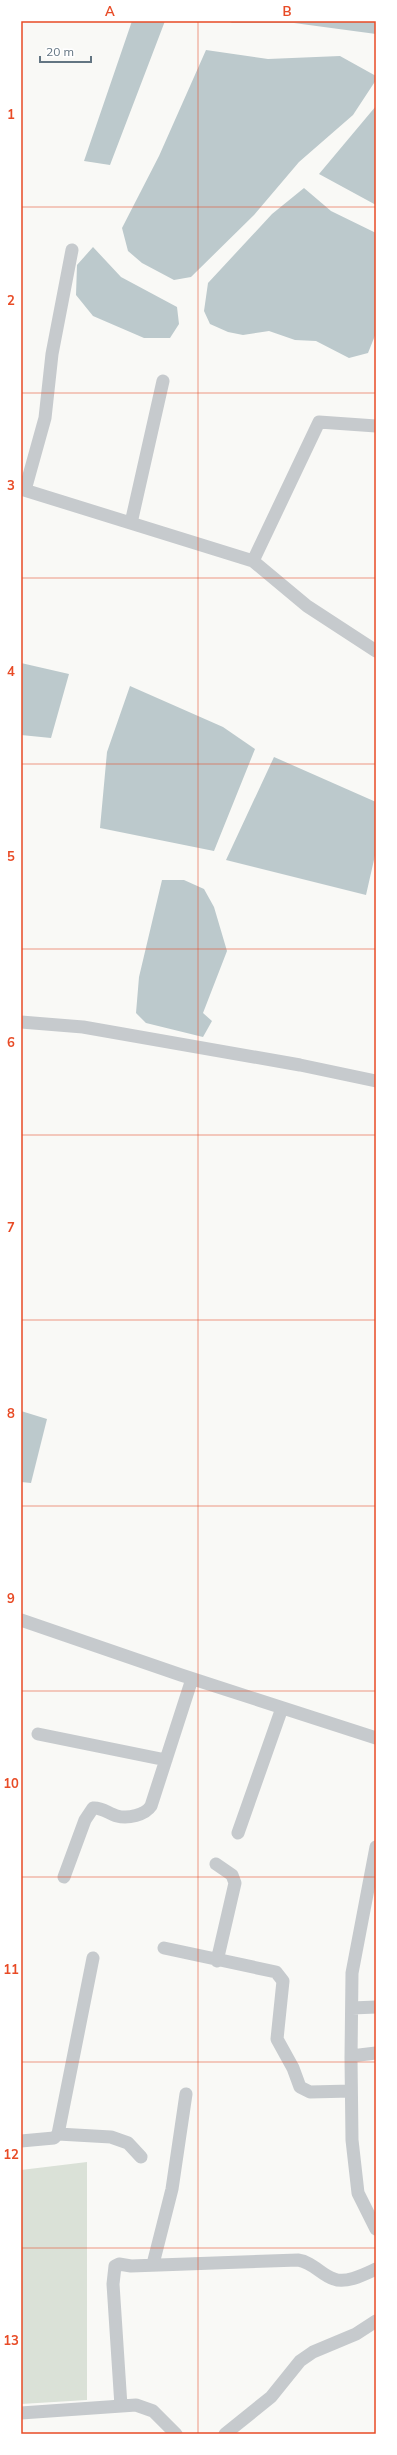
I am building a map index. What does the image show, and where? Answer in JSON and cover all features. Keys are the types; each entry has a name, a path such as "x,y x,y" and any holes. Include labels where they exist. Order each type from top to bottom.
{"street":[{"path":"72,250 52,354 45,418 23,490 252,561 307,606 376,651"},
{"path":"131,523 163,381"},
{"path":"252,561 319,422 376,426"},
{"path":"21,1022 83,1027 300,1065 376,1081"},
{"path":"21,1620 192,1679 376,1738"},
{"path":"64,1877 89,1811 97,1808 118,1816 147,1812 152,1806 192,1679"},
{"path":"238,1833 282,1708"},
{"path":"38,1734 166,1760"},
{"path":"376,1847 373,1874 352,1973 351,2056 352,2140 358,2193 376,2229"},
{"path":"216,1864 232,1875 235,1883 217,1961"},
{"path":"164,1948 217,1961 271,1971 280,1975 283,1981 283,1991 278,2019 277,2039 293,2068 300,2087 310,2092 351,2091"},
{"path":"21,2140 54,2138 58,2134 93,1958"},
{"path":"352,2008 376,2007"},
{"path":"351,2056 376,2053"},
{"path":"153,2264 172,2189 186,2094"},
{"path":"58,2134 111,2137 128,2143 141,2157"},
{"path":"122,2406 116,2347 114,2272 119,2264 131,2266 153,2264 298,2260 306,2261 334,2279 340,2280 376,2269"},
{"path":"225,2434 271,2397 300,2362 313,2352 356,2334 376,2321"},
{"path":"21,2413 136,2405 153,2411 176,2434"}],"shaded area":[{"path":"132,21 165,21 110,165 84,161"},
{"path":"228,21 376,21 376,34 294,23 232,23"},
{"path":"206,50 268,59 340,56 376,76 376,80 353,115 299,162 254,215 191,277 174,280 142,263 128,251 122,228 159,156"},
{"path":"376,106 376,205 319,174"},
{"path":"304,188 331,211 376,233 376,333 368,353 349,358 316,341 295,340 269,331 243,335 228,332 210,324 204,311 208,283 272,214"},
{"path":"93,247 121,277 177,307 179,324 170,338 144,338 93,316 76,295 77,265"},
{"path":"21,663 69,674 51,738 21,735"},
{"path":"130,686 223,727 255,749 214,851 100,828 107,752"},
{"path":"274,757 376,802 376,851 366,895 226,860"},
{"path":"162,880 184,880 204,889 214,907 227,951 203,1013 212,1021 203,1037 146,1023 136,1013 139,977"},
{"path":"21,1411 47,1419 31,1483 21,1482"},
{"path":"87,2162 87,2400 21,2404 21,2170"}]}
